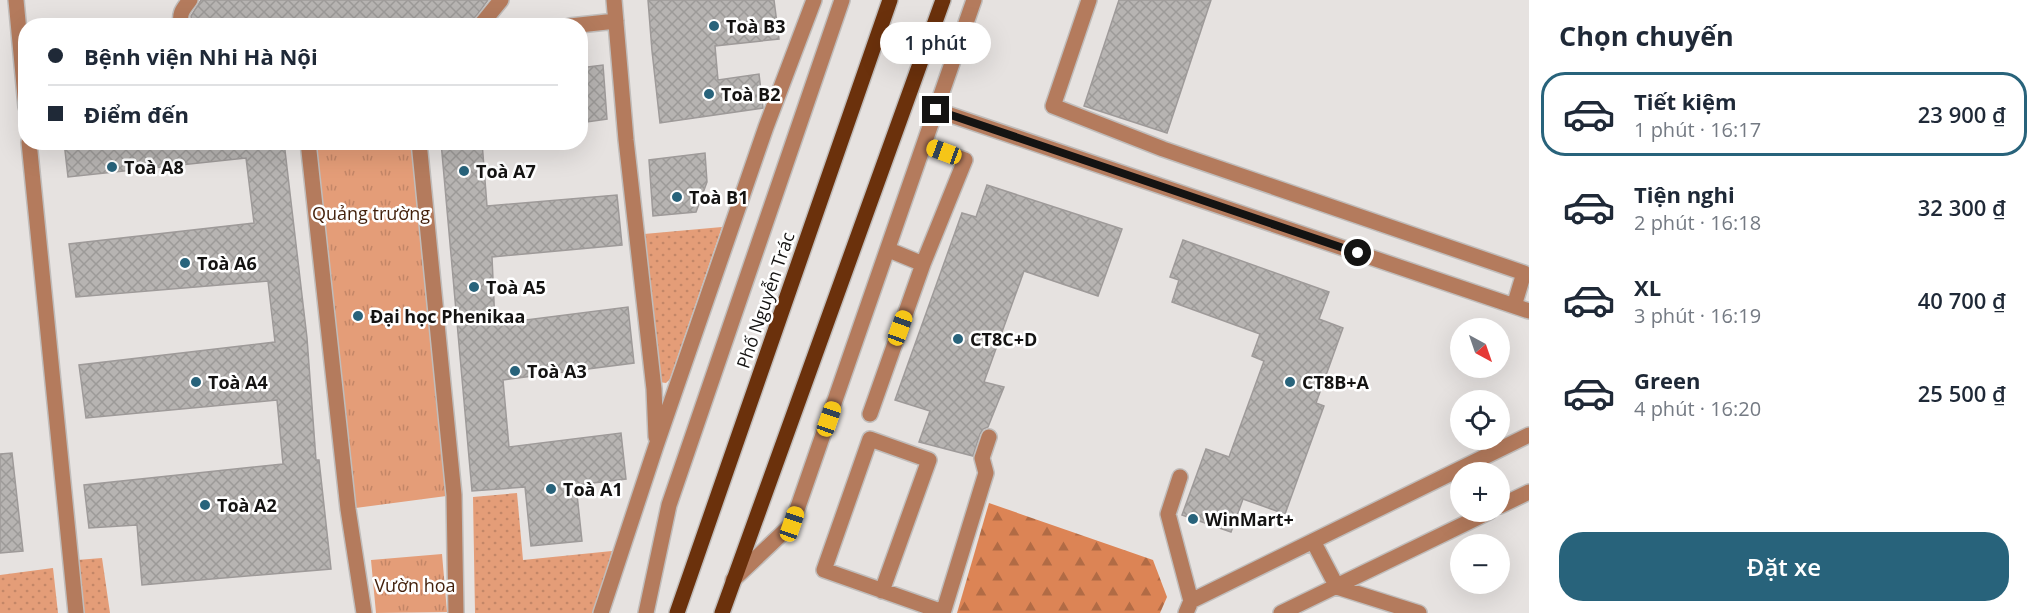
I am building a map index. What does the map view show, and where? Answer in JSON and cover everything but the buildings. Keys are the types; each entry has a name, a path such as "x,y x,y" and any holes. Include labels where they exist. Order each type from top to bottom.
{"main road":[{"name":"Phố Nguyễn Trác","path":"677,613 890,0"},
{"path":"722,613 941,7"}],"street":[{"path":"16,0 18,21"},
{"path":"180,18 182,10 190,0"},
{"path":"486,18 501,0"},
{"path":"614,0 626,140 654,390 656,446"},
{"path":"601,613 766,127 814,0"},
{"name":"Phố Nguyễn Trác","path":"646,613 669,505 842,0"},
{"path":"733,580 792,524 974,0"},
{"path":"936,110 1522,308 1526,274 1163,149 1053,106 1089,0"},
{"path":"588,24 616,21"},
{"path":"870,414 923,264 965,160 924,145"},
{"path":"30,150 76,613"},
{"path":"309,150 348,509 364,613"},
{"path":"420,150 454,495 456,613"},
{"path":"889,250 923,264"},
{"path":"1180,477 1168,514 1189,607 1313,541 1529,435"},
{"path":"882,591 929,460 870,439 824,570 882,591 943,613 986,473 982,458 990,437"},
{"path":"1510,501 1529,492"},
{"path":"1281,613 1469,522"},
{"path":"1313,541 1337,587 1419,613"}],"green space":[{"name":"Quảng trường","path":"309,150 420,150 454,495 348,509"},
{"path":"722,227 670,379 666,383 659,382 644,234"},
{"path":"517,493 523,560 612,551 594,613 475,613 473,497"},
{"path":"989,503 1153,560 1167,597 1160,613 957,613"},
{"name":"Vườn hoa","path":"442,554 447,612 376,613 371,560"},
{"path":"102,558 110,613 83,613 77,560"},
{"path":"53,568 58,613 0,613 0,575"}],"place":[{"name":"Toà B3","path":"714,26"},
{"name":"Toà B2","path":"709,94"},
{"name":"Toà A8","path":"112,167"},
{"name":"Toà A7","path":"464,171"},
{"name":"Toà B1","path":"677,197"},
{"name":"Toà A6","path":"185,263"},
{"name":"Toà A5","path":"474,287"},
{"name":"Đại học Phenikaa","path":"358,316"},
{"name":"CT8C+D","path":"958,339"},
{"name":"Toà A3","path":"515,371"},
{"name":"Toà A4","path":"196,382"},
{"name":"CT8B+A","path":"1290,382"},
{"name":"Toà A1","path":"551,489"},
{"name":"Toà A2","path":"205,505"},
{"name":"WinMart+","path":"1193,519"}],"route":[{"path":"936,110 1358,253"}]}
